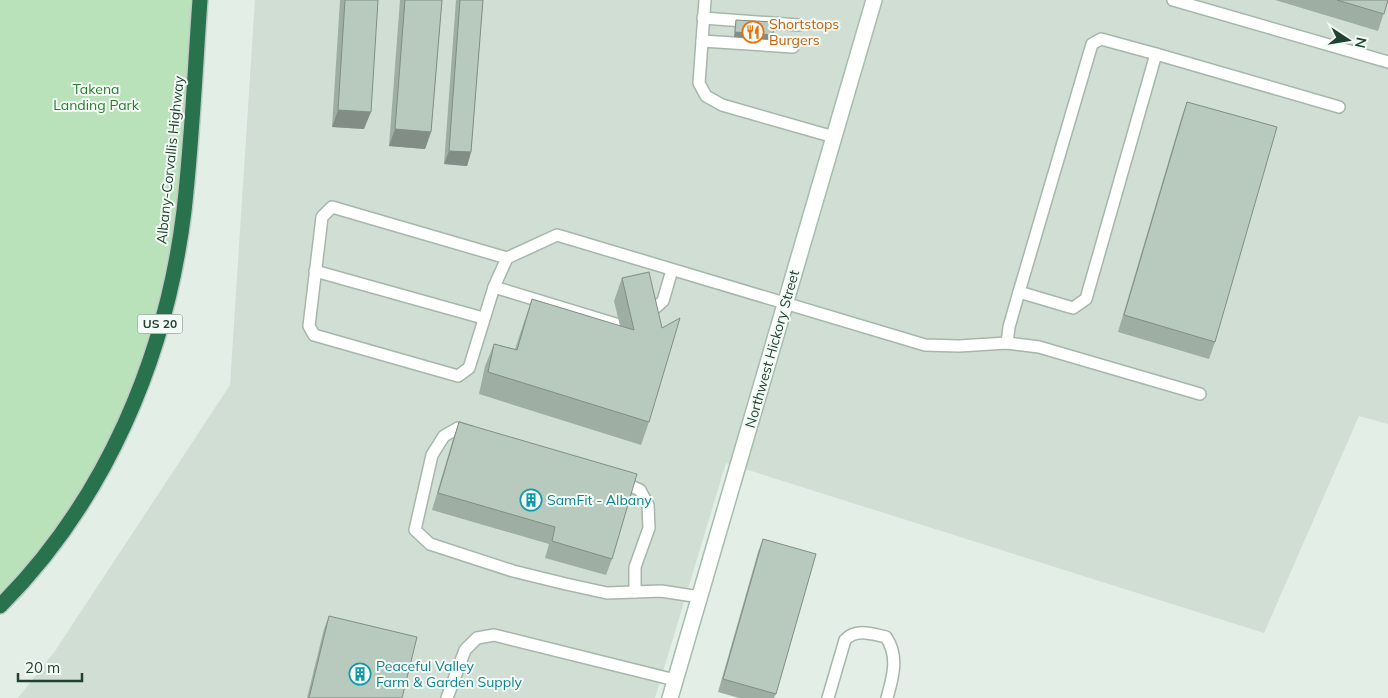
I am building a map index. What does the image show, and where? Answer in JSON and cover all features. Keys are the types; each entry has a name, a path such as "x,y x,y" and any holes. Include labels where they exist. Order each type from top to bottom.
{"highway":[{"name":"Albany-Corvallis Highway","path":"0,606 58,540 82,505 116,445 142,384 155,344 173,275 184,212 200,0"}],"street":[{"name":"Northwest Hickory Street","path":"670,698 874,0"}],"lane":[{"path":"704,0 699,83 706,96 722,105 834,137"},
{"path":"1173,0 1388,62"},
{"path":"703,18 799,25"},
{"path":"1008,343 1009,327 1092,44 1101,39 1340,107"},
{"path":"702,41 793,47"},
{"path":"1019,292 1073,308 1086,299 1156,54"},
{"path":"507,258 332,207 322,217 309,326 314,335 458,376 469,368 483,318 507,258 556,235 753,292 785,304 925,345 959,346 1008,343 1038,347 1200,394"},
{"path":"646,316 663,301 672,270"},
{"path":"315,271 483,318"},
{"path":"494,287 620,325"},
{"path":"483,436 458,428 444,436 432,455 415,530 430,544 513,571 607,593 660,591 700,597"},
{"path":"608,477 640,490 648,505 649,528 635,567 635,592"},
{"path":"828,698 845,640 850,634 856,632 886,637 893,647 895,662 887,698"},
{"path":"447,698 465,650 477,638 494,635 676,680"}],"shaded area":[{"path":"255,0 1388,0 1388,424 1359,416 1264,633 726,463 655,698 18,698 55,651 230,385"}],"green space":[{"name":"Takena Landing Park","path":"0,0 201,0 184,212 155,344 82,505 0,601"}],"building":[{"path":"345,0 378,0 371,112 338,110"},
{"path":"405,0 442,0 431,132 395,129"},
{"path":"460,0 483,0 471,152 449,151"},
{"path":"1337,0 1388,0 1384,14"},
{"path":"736,20 774,22 773,35 735,32"},
{"path":"1187,102 1277,127 1215,342 1124,315"},
{"path":"649,272 662,328 680,318 649,422 488,372 494,344 517,350 532,299 634,330 622,278"},
{"name":"SamFit - Albany","path":"459,422 637,474 612,559 552,541 555,527 438,493"},
{"path":"763,539 816,554 776,694 723,679"},
{"name":"Peaceful Valley Farm & Garden Supply","path":"329,616 417,637 402,698 309,698"}],"place":[{"name":"Shortstops Burgers","path":"753,32"},
{"name":"SamFit - Albany","path":"531,500"},
{"name":"Peaceful Valley Farm & Garden Supply","path":"360,674"}]}
